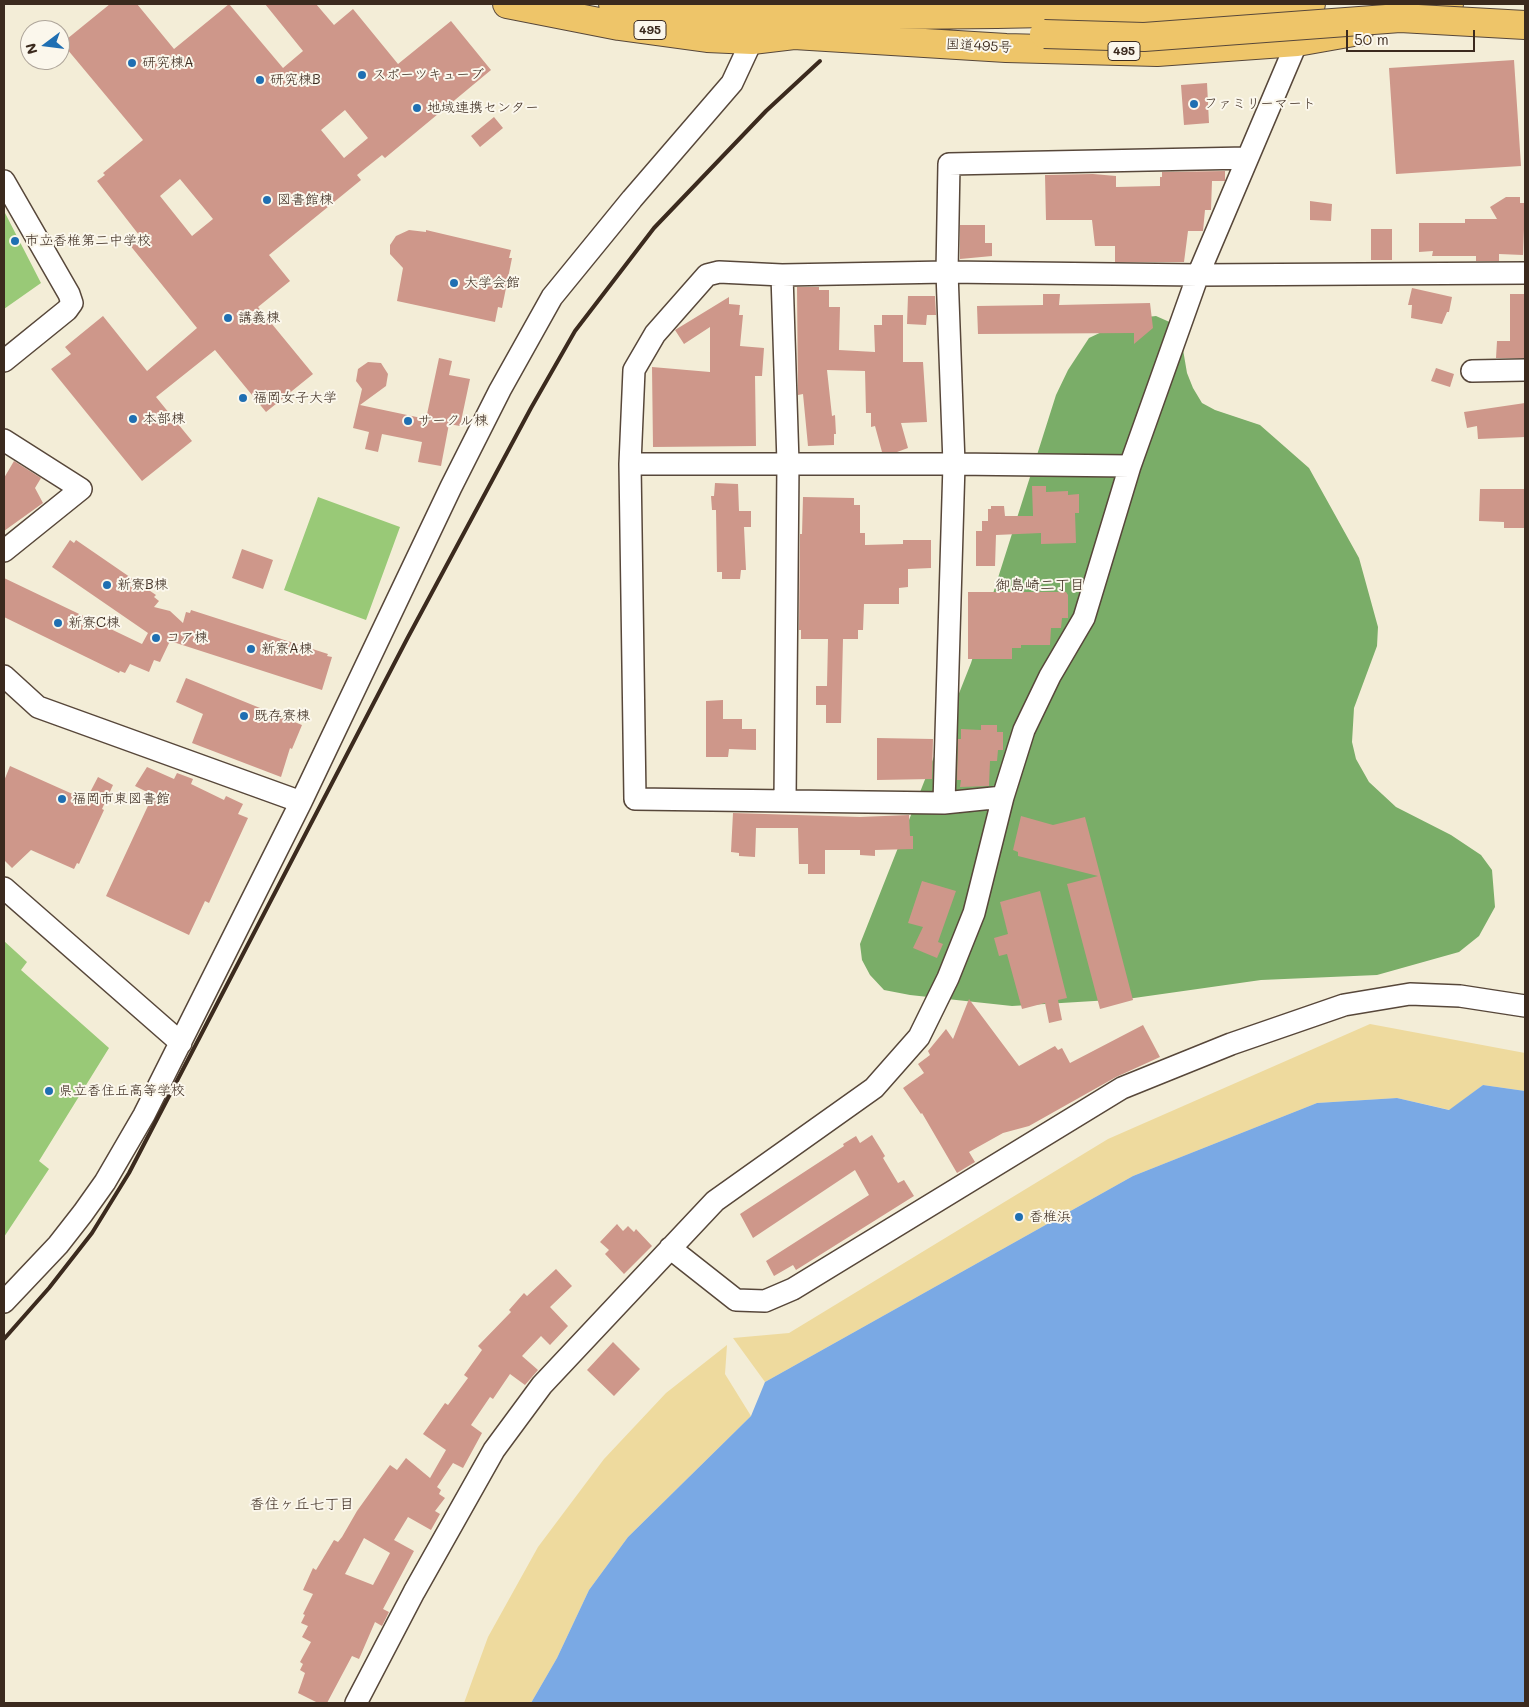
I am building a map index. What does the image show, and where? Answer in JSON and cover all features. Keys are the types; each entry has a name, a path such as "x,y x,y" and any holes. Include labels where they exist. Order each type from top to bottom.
{"highway":[{"name":"国道495号","path":"507,4 619,26 707,38 752,40 793,25 1006,48 1157,52 1297,42 1374,28 1449,4"},
{"path":"613,4 706,13 793,25 1144,37 1400,18 1525,25"},
{"path":"678,4 727,9 854,4"},
{"path":"793,25 1311,4"}],"street":[{"path":"4,1302 58,1244 100,1190 144,1115 301,802 486,417 552,297 632,199 732,84 752,40"},
{"path":"356,1703 414,1592 494,1450 542,1385 715,1201 874,1088 919,1037 948,978 974,913 1003,797 1024,730 1050,676 1084,618 1130,466 1198,275 1297,42"},
{"path":"944,803 954,464 947,272 950,164 1247,158"},
{"path":"4,181 69,294 72,304 68,310 4,361"},
{"path":"1003,797 944,803 636,799 630,464 634,370 655,334 707,275 719,272 782,275 947,272 1198,275 1525,273"},
{"path":"782,275 788,463 785,800"},
{"path":"1472,371 1525,370"},
{"path":"4,440 81,489 4,551"},
{"path":"630,464 788,463 1130,466"},
{"path":"4,676 38,707 301,802"},
{"path":"4,888 181,1043"},
{"path":"670,1248 736,1300 765,1302 793,1288 1122,1088 1231,1044 1344,1005 1410,994 1460,996 1525,1006"}],"green space":[{"path":"4,211 41,283 4,309"},
{"path":"1156,316 1174,324 1180,332 1187,373 1202,403 1215,410 1260,425 1309,468 1359,558 1378,627 1377,646 1354,708 1352,742 1356,759 1369,782 1396,807 1451,835 1481,855 1492,870 1495,907 1479,936 1459,952 1377,975 1261,980 1127,999 1012,1006 910,995 884,990 870,975 862,960 860,944 971,663 1056,395 1068,370 1089,338 1129,319"},
{"path":"318,497 400,527 366,620 284,590"},
{"path":"4,941 27,962 21,970 109,1048 39,1161 49,1169 4,1237"}],"sand":[{"name":"香椎浜","path":"1370,1024 1525,1053 1525,1091 1483,1085 1450,1110 1397,1098 1317,1103 1133,1176 765,1382 733,1338 789,1333 1108,1139"},
{"path":"727,1345 725,1374 751,1416 628,1537 589,1590 557,1658 531,1703 464,1703 488,1637 538,1547 604,1459 666,1393"}],"water":[{"path":"1483,1085 1525,1091 1525,1703 531,1703 557,1658 589,1590 628,1537 751,1416 765,1382 1133,1176 1317,1103 1397,1098 1449,1110"}],"building":[{"path":"110,4 137,4 174,49 229,4 283,68 303,51 265,4 316,4 334,25 353,9 398,64 451,21 491,70 385,158 382,155 357,175 361,180 269,255 290,281 258,307 313,374 266,412 215,350 156,397 192,441 142,481 51,369 71,354 65,347 103,316 147,371 197,328 129,244 139,235 97,181 105,175 103,173 143,140 70,53 70,36","holes":["345,110 368,138 344,158 321,130","180,179 213,219 192,236 160,196"]},
{"path":"1514,60 1521,166 1396,174 1389,68"},
{"path":"1207,83 1209,123 1184,125 1181,85"},
{"path":"494,117 503,128 480,147 471,136"},
{"path":"1225,171 1225,181 1212,181 1211,210 1205,210 1203,231 1188,231 1184,262 1115,262 1115,246 1095,246 1092,220 1046,220 1045,175 1093,174 1116,176 1116,187 1160,186 1162,172"},
{"path":"1506,197 1520,197 1520,203 1525,203 1523,255 1499,254 1499,261 1476,261 1476,256 1432,256 1433,251 1419,252 1419,223 1465,223 1465,219 1497,219 1490,207"},
{"path":"1310,201 1332,204 1331,221 1310,220"},
{"path":"960,225 985,225 985,243 992,243 992,256 960,259"},
{"path":"1371,229 1392,229 1392,260 1371,260"},
{"name":"大学会館","path":"409,230 426,232 426,230 511,250 509,258 512,258 502,308 498,307 495,322 397,301 403,268 390,254 390,245 396,236"},
{"path":"797,287 819,287 819,290 829,290 829,307 840,307 839,350 875,352 874,325 882,325 882,315 903,315 903,362 923,362 927,422 901,423 908,448 897,452 882,452 875,426 871,427 871,413 866,413 865,371 827,370 832,416 835,415 836,434 834,434 834,445 808,446 803,394 798,395"},
{"path":"1412,288 1452,297 1449,312 1447,312 1442,324 1411,318 1412,305 1408,305"},
{"path":"1043,294 1060,294 1059,305 1150,303 1153,328 1134,344 1134,333 978,334 977,306 1043,305"},
{"path":"1510,294 1525,294 1525,358 1496,358 1497,341 1510,341"},
{"path":"908,296 935,296 936,315 927,315 926,325 907,324"},
{"path":"729,297 729,304 740,305 739,315 743,315 740,346 764,348 762,376 755,376 756,446 653,447 652,367 710,372 710,327 684,344 675,330"},
{"name":"サークル棟","path":"439,358 452,361 449,375 470,379 460,426 449,424 441,466 418,462 422,442 382,434 378,452 365,449 369,432 353,428 362,389 356,381 358,369 368,362 381,363 388,374 386,386 360,405 426,419"},
{"path":"1436,368 1454,374 1450,387 1431,381"},
{"path":"1525,403 1525,437 1478,439 1477,426 1467,428 1464,412"},
{"path":"14,461 41,478 35,488 43,503 4,531 4,478"},
{"path":"715,483 738,484 739,511 751,511 751,527 744,527 746,570 741,570 740,579 722,579 722,572 717,572 716,510 712,510 711,496 714,496"},
{"path":"1032,486 1046,486 1046,492 1068,491 1068,495 1079,494 1079,513 1075,513 1076,543 1041,544 1041,533 996,535 995,566 976,566 976,531 982,531 982,521 988,521 988,509 991,509 991,506 1004,506 1005,516 1033,516"},
{"path":"1480,489 1525,489 1525,528 1504,528 1504,522 1479,521"},
{"path":"803,497 854,498 854,505 860,505 860,533 865,533 865,545 903,544 903,540 931,540 931,568 908,569 908,587 899,588 899,604 864,604 863,630 858,630 858,639 843,639 841,723 826,723 826,705 816,705 816,686 827,686 828,639 801,639 801,630 799,630 800,534 802,534"},
{"path":"70,540 74,543 76,540 156,595 154,597 159,601 154,607 170,611 183,623 186,612 190,613 191,610 328,654 327,656 332,657 322,690 170,641 160,662 154,660 149,672 130,664 125,673 120,671 119,673 4,617 4,578 142,644 148,633 52,567"},
{"path":"242,549 273,560 263,589 232,578"},
{"path":"968,592 1066,592 1068,595 1068,618 1062,618 1061,628 1051,628 1050,645 1021,645 1021,648 1012,648 1012,659 968,659"},
{"path":"186,678 302,725 292,749 290,748 281,777 192,743 203,714 176,702"},
{"path":"723,700 723,719 742,719 742,729 756,729 756,750 729,749 728,757 706,757 706,701"},
{"path":"981,725 997,725 997,732 1003,732 1003,750 998,750 997,761 990,761 989,786 960,787 961,780 957,780 958,739 961,739 961,729 981,730"},
{"path":"877,738 933,739 932,779 877,780"},
{"path":"10,766 86,800 98,777 113,785 102,809 104,810 79,864 77,863 74,869 31,850 12,868 4,860 4,781"},
{"path":"147,767 174,779 177,773 193,779 191,784 224,800 226,796 243,804 238,814 248,818 209,903 205,901 189,935 106,896 153,795 135,786"},
{"path":"733,813 860,817 909,815 910,836 913,836 913,849 875,850 875,856 860,855 860,850 825,850 825,874 808,874 808,864 799,864 798,828 756,828 755,857 739,856 739,853 731,852"},
{"path":"1021,816 1053,825 1085,817 1133,1000 1100,1009 1067,884 1098,876 1018,856 1018,852 1013,850"},
{"path":"922,881 956,891 938,942 943,944 937,958 913,948 923,927 908,923"},
{"path":"1040,891 1067,998 1058,1000 1062,1020 1049,1023 1045,1003 1022,1009 1007,954 999,956 994,938 1008,934 1000,902"},
{"path":"969,999 1019,1066 1055,1046 1058,1050 1062,1048 1070,1063 1143,1025 1160,1057 1116,1077 1029,1126 1003,1133 969,1152 975,1162 957,1173 922,1113 903,1088 924,1073 918,1064 930,1055 928,1051 946,1029 953,1039"},
{"path":"872,1135 898,1183 904,1180 914,1196 796,1270 793,1265 774,1276 766,1261 869,1195 855,1170 753,1238 740,1214 844,1146 843,1144 856,1136 860,1143"},
{"path":"617,1224 623,1231 628,1226 634,1232 636,1229 652,1246 624,1274 605,1254 609,1250 600,1242"},
{"path":"556,1269 572,1286 550,1307 568,1326 550,1345 541,1336 522,1356 538,1370 525,1385 510,1374 493,1399 490,1397 471,1425 482,1433 463,1468 453,1463 437,1487 441,1490 439,1494 445,1498 435,1511 440,1514 431,1530 408,1517 394,1540 414,1551 383,1609 389,1612 382,1626 375,1622 359,1659 352,1656 327,1703 318,1703 298,1693 305,1673 300,1670 303,1664 300,1662 311,1642 302,1637 308,1626 301,1623 305,1615 303,1614 313,1594 303,1590 313,1568 316,1570 334,1540 338,1542 342,1537 357,1511 390,1465 397,1470 406,1458 430,1478 446,1450 423,1434 445,1403 448,1405 468,1378 464,1375 482,1350 478,1346 511,1312 509,1310 524,1293 527,1296","holes":["364,1538 390,1553 373,1585 345,1574"]},
{"path":"613,1342 640,1369 614,1396 587,1370"}],"railway":[{"path":"4,1339 49,1288 92,1233 129,1173 407,639 531,408 575,331 654,228 766,111 820,61"}],"place":[{"name":"研究棟A","path":"132,63"},
{"name":"スポーツキューブ","path":"362,75"},
{"name":"研究棟B","path":"260,80"},
{"name":"ファミリーマート","path":"1194,104"},
{"name":"地域連携センター","path":"417,108"},
{"name":"図書館棟","path":"267,200"},
{"name":"市立香椎第二中学校","path":"15,241"},
{"name":"大学会館","path":"454,283"},
{"name":"講義棟","path":"228,318"},
{"name":"福岡女子大学","path":"243,398"},
{"name":"本部棟","path":"133,419"},
{"name":"サークル棟","path":"408,421"},
{"name":"新寮B棟","path":"107,585"},
{"name":"新寮C棟","path":"58,623"},
{"name":"コア棟","path":"156,638"},
{"name":"新寮A棟","path":"251,649"},
{"name":"既存寮棟","path":"244,716"},
{"name":"福岡市東図書館","path":"62,799"},
{"name":"県立香住丘高等学校","path":"49,1091"},
{"name":"香椎浜","path":"1019,1217"}],"district":[{"name":"御島崎二丁目","path":"1040,585"},
{"name":"香住ヶ丘七丁目","path":"302,1504"}]}
